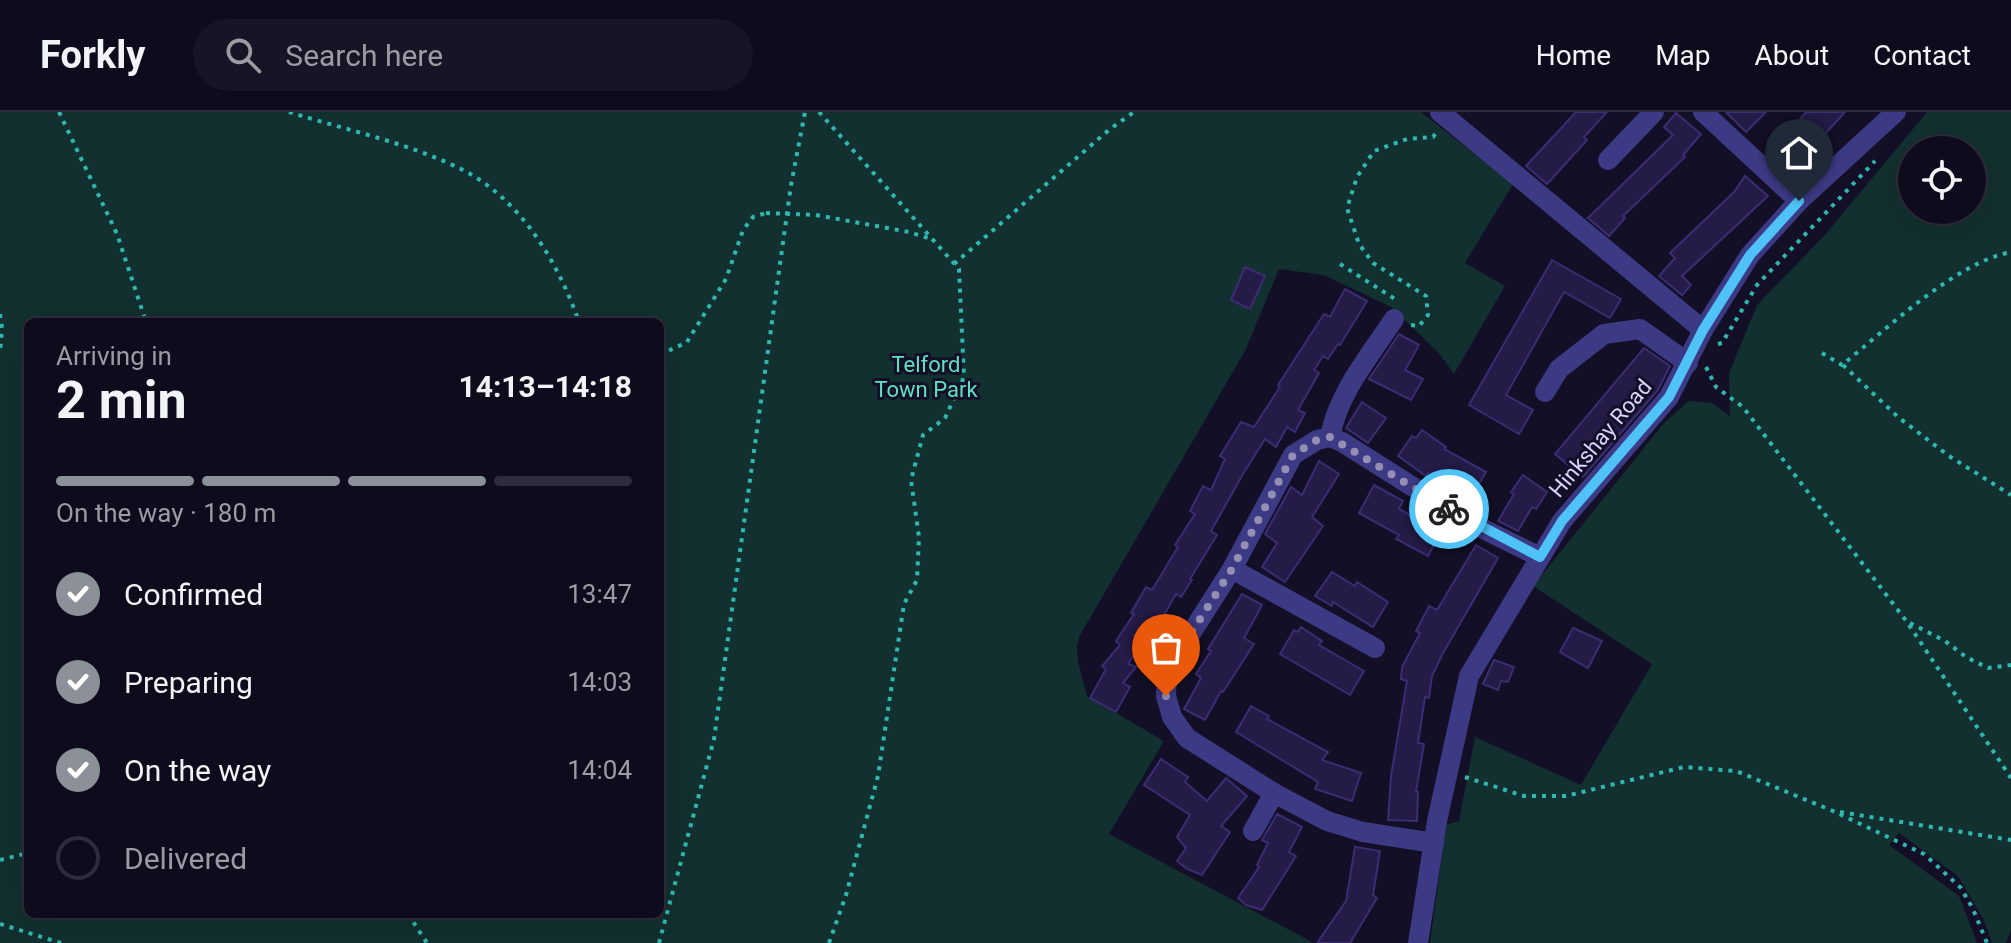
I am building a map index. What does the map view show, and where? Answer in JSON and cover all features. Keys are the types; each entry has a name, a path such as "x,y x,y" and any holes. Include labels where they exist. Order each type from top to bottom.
{"street":[{"path":"1608,160 1654,112"},
{"path":"1703,112 1799,201"},
{"name":"Hinkshay Road","path":"1418,943 1434,843 1469,676 1562,521 1669,397 1750,255 1799,201 1896,112"},
{"path":"1444,116 1695,347"},
{"path":"1330,437 1333,416 1345,392 1394,319"},
{"path":"1545,392 1559,369 1604,334 1640,329 1695,347"},
{"path":"1434,843 1363,832 1327,821 1274,793 1187,738 1172,717 1166,696 1167,671 1232,569 1293,455 1317,440 1330,437 1467,521 1540,557"},
{"path":"1232,569 1375,648"},
{"path":"1253,831 1274,793"}],"path":[{"path":"59,112 117,234 145,318"},
{"path":"289,112 428,156 465,171 515,209 536,236 571,299 578,318"},
{"path":"659,943 714,739 791,185 805,112"},
{"path":"819,112 959,269 964,377 945,418 923,435 911,480 919,537 917,580 904,604 878,776 846,895 829,943"},
{"path":"954,264 1110,129 1134,112"},
{"path":"1340,264 1397,301 1399,310 1394,319 1419,326 1428,315 1426,296 1373,263 1359,244 1347,208 1357,177 1374,151 1407,139 1433,137 1444,116"},
{"path":"1876,160 1757,285 1722,343 1695,347 1716,387 1743,407 1907,622 2011,778"},
{"path":"664,353 687,342 726,279 743,230 753,217 766,213 816,215 909,232 933,240"},
{"path":"1842,365 1953,277 1990,256 2011,252"},
{"path":"0,314 0,352"},
{"path":"1822,353 1842,365 1898,417 1949,456 2011,495"},
{"path":"1907,622 1988,668 2011,665"},
{"path":"1448,772 1524,796 1566,796 1684,767 1736,771 1833,811 1924,854 1961,888 1987,943"},
{"path":"1833,811 2011,840"},
{"path":"0,860 24,854"},
{"path":"411,918 427,943"},
{"path":"0,924 61,943"}],"green space":[{"name":"Telford Town Park","path":"0,112 1421,112 1513,184 1465,263 1505,286 1454,374 1438,352 1391,307 1324,275 1279,269 1245,351 1079,637 1077,647 1087,696 1164,741 1109,834 1314,943 0,943"},
{"path":"1927,112 2011,112 2011,930 2006,943 1992,943 1984,920 1958,876 1899,833 1889,845 1959,896 1977,943 1430,943 1446,825 1459,821 1475,737 1581,785 1652,664 1533,586 1664,423 1689,401 1712,403 1730,416 1729,373 1757,305 1824,236 1898,147 1898,224 1986,224 1986,136 1907,136"}],"building":[{"path":"1576,112 1607,112 1584,137 1587,140 1547,184 1526,166"},
{"path":"1726,112 1766,112 1746,132"},
{"path":"1806,112 1845,112 1803,158 1806,160 1793,175 1770,157"},
{"path":"1676,113 1701,134 1683,155 1685,157 1623,216 1625,218 1609,236 1588,218 1673,135 1664,127"},
{"path":"1745,176 1768,196 1682,276 1691,285 1682,295 1659,276 1675,258 1670,253 1734,192"},
{"path":"1552,260 1621,299 1610,318 1564,292 1506,395 1533,410 1519,434 1469,405"},
{"path":"1245,267 1265,276 1250,309 1231,300"},
{"path":"1345,289 1367,301 1340,345 1328,359 1323,356 1314,370 1319,373 1298,410 1305,413 1295,432 1287,427 1276,447 1265,439 1211,531 1217,535 1192,580 1181,597 1176,594 1157,627 1153,625 1128,664 1136,667 1123,683 1130,687 1116,712 1090,698 1106,669 1102,666 1120,645 1116,641 1134,614 1131,613 1146,587 1152,590 1178,547 1175,545 1195,514 1190,511 1203,486 1211,490 1225,459 1220,456 1241,422 1254,427 1324,314 1330,317"},
{"path":"1399,334 1419,345 1405,370 1423,379 1411,400 1369,379"},
{"path":"1644,348 1670,366 1658,390 1583,477 1555,454"},
{"path":"1362,402 1386,418 1368,443 1346,428"},
{"path":"1422,430 1446,447 1444,449 1486,472 1471,497 1428,473 1426,476 1398,456 1412,436 1416,438"},
{"path":"1319,461 1339,474 1312,517 1323,526 1285,582 1262,567 1277,543 1265,534 1291,487 1302,495"},
{"path":"1523,475 1547,492 1536,509 1532,507 1518,531 1498,521 1514,494 1511,492"},
{"path":"1374,485 1403,501 1399,509 1441,532 1428,556 1396,539 1399,535 1359,513"},
{"path":"1476,545 1498,558 1443,653 1432,676 1429,698 1425,697 1418,743 1424,744 1416,792 1417,821 1388,820 1391,776 1407,681 1401,679 1402,667 1420,633 1416,631 1429,606 1437,610"},
{"path":"1332,572 1355,586 1357,582 1388,602 1373,627 1333,602 1332,606 1315,596"},
{"path":"1242,594 1262,605 1244,638 1254,644 1205,720 1184,709 1201,678 1196,674 1211,651 1208,649"},
{"path":"1301,627 1322,641 1319,645 1364,671 1350,695 1280,654 1294,630 1298,632"},
{"path":"1573,628 1602,641 1588,668 1560,652"},
{"path":"1494,660 1514,667 1508,682 1501,681 1498,690 1483,684"},
{"path":"1251,706 1269,716 1267,719 1328,752 1322,760 1361,773 1352,801 1315,789 1318,782 1236,732"},
{"path":"1161,759 1188,777 1185,782 1207,801 1226,778 1247,796 1221,826 1230,832 1202,875 1177,861 1186,848 1177,837 1190,815 1144,785"},
{"path":"1277,814 1302,827 1289,852 1296,856 1262,910 1246,905 1238,898 1259,867 1257,865 1268,843 1262,840"},
{"path":"1355,847 1380,851 1373,895 1377,898 1350,943 1317,943 1346,901"}],"way so far":[{"path":"1166,696 1167,671 1232,569 1293,455 1317,440 1330,437 1449,509"}],"route":[{"path":"1449,509 1540,557 1562,521 1669,397 1703,330 1750,255 1799,201"}]}
